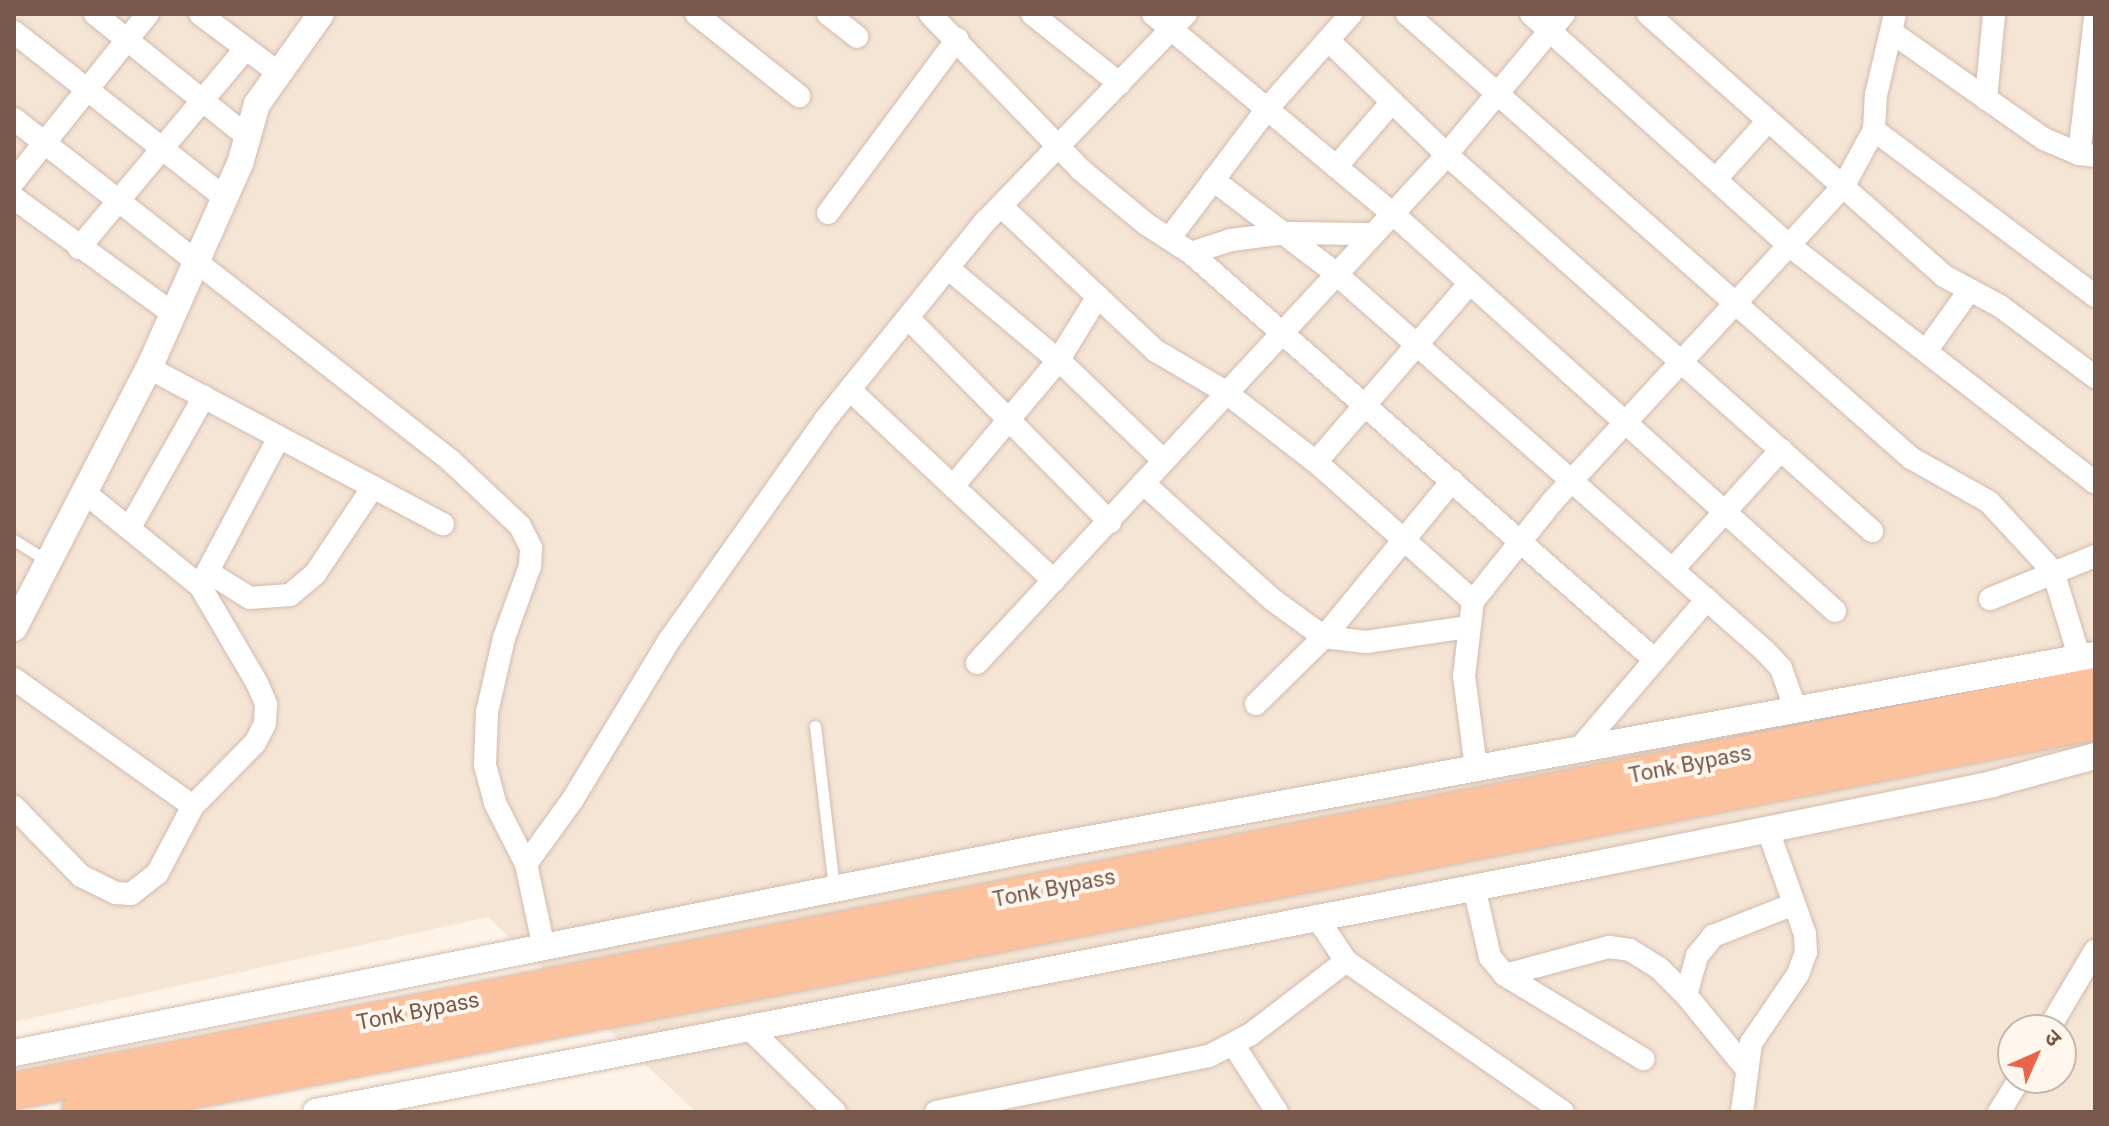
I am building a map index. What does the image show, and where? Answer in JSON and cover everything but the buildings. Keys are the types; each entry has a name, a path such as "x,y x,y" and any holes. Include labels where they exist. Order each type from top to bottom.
{"highway":[{"name":"Tonk Bypass","path":"14,1091 2090,666"},
{"path":"80,1112 2095,721"}],"street":[{"path":"95,14 248,137"},
{"path":"14,181 148,14"},
{"path":"200,14 244,51 276,71"},
{"path":"696,14 799,96"},
{"path":"828,14 857,37"},
{"path":"930,14 1058,149 1169,239 1191,253 1362,407 1452,481 1655,660"},
{"path":"1032,14 1120,84"},
{"path":"1153,14 1179,22 1267,109 1391,212 1835,611"},
{"path":"1169,239 1267,109 1351,14"},
{"path":"14,1053 834,890 1795,708 2090,666 2053,571 1989,502 1911,458 1407,14"},
{"path":"1531,14 1557,22 1716,179 1790,246 2095,483"},
{"path":"1648,14 1843,187 1969,291 2000,306 2095,377"},
{"path":"1986,99 1994,14"},
{"path":"14,628 149,368 171,312 226,199 257,104 313,18"},
{"path":"1476,768 1464,676 1467,627 1473,601 1572,481 1737,306 1843,187 1874,130 1878,86 1894,24 1986,99 2044,139 2087,155 2095,18"},
{"path":"526,864 573,799 668,642 850,390 1002,207 1179,22"},
{"path":"977,663 1110,522 1279,331 1446,154 1557,22"},
{"path":"14,32 159,151 226,199"},
{"path":"828,213 957,39"},
{"path":"1328,40 1446,154 1872,531"},
{"path":"79,248 244,51"},
{"path":"1336,167 1392,102"},
{"path":"14,119 450,460 520,526 531,548 530,566 504,638 487,712 485,765 495,803 526,864 544,948"},
{"path":"1716,179 1768,121"},
{"path":"1874,130 2095,296"},
{"path":"1213,180 1334,272 1707,599 1781,668 1795,708"},
{"path":"14,198 171,312"},
{"path":"1002,207 1156,351 1224,391 1316,462 1473,601"},
{"path":"1191,253 1231,240 1285,233 1370,234"},
{"path":"949,269 1058,361 1163,460"},
{"path":"1316,462 1470,283"},
{"path":"1926,351 1969,291"},
{"path":"954,485 1010,424 1058,361 1098,296"},
{"path":"909,319 1110,522"},
{"path":"149,368 443,524"},
{"path":"850,390 1054,581"},
{"path":"130,527 204,397"},
{"path":"204,579 279,437"},
{"path":"1673,569 1781,450"},
{"path":"1256,704 1324,637 1452,481"},
{"path":"1143,483 1273,600 1324,637 1366,642 1467,627"},
{"path":"84,492 204,579 250,598 290,595 315,574 373,487"},
{"path":"1990,599 2095,556"},
{"path":"14,807 81,876 116,893 131,894 165,863 193,806 255,743 266,704 204,579"},
{"path":"1579,749 1707,599"},
{"path":"14,679 193,806"},
{"path":"316,1112 751,1030 1316,916 1768,830 1992,784 2095,756"},
{"path":"1742,1112 1745,1067 1764,1017 1798,974 1806,952 1794,904 1768,830"},
{"path":"1474,887 1490,957 1505,975 1643,1059"},
{"path":"1686,995 1697,956 1713,936 1794,904"},
{"path":"1316,916 1346,961 1563,1112"},
{"path":"1505,975 1618,947 1659,968 1686,995 1745,1067"},
{"path":"2058,1014 2095,951"},
{"path":"936,1112 1183,1062 1233,1044 1346,961"},
{"path":"751,1030 835,1112"},
{"path":"1233,1044 1266,1107"},
{"path":"1999,1112 2010,1094"}],"lane":[{"path":"14,540 48,561"},
{"path":"815,726 834,890"}],"shaded area":[{"path":"14,14 2095,14 2095,1112 696,1112 488,917 14,1022"}]}
